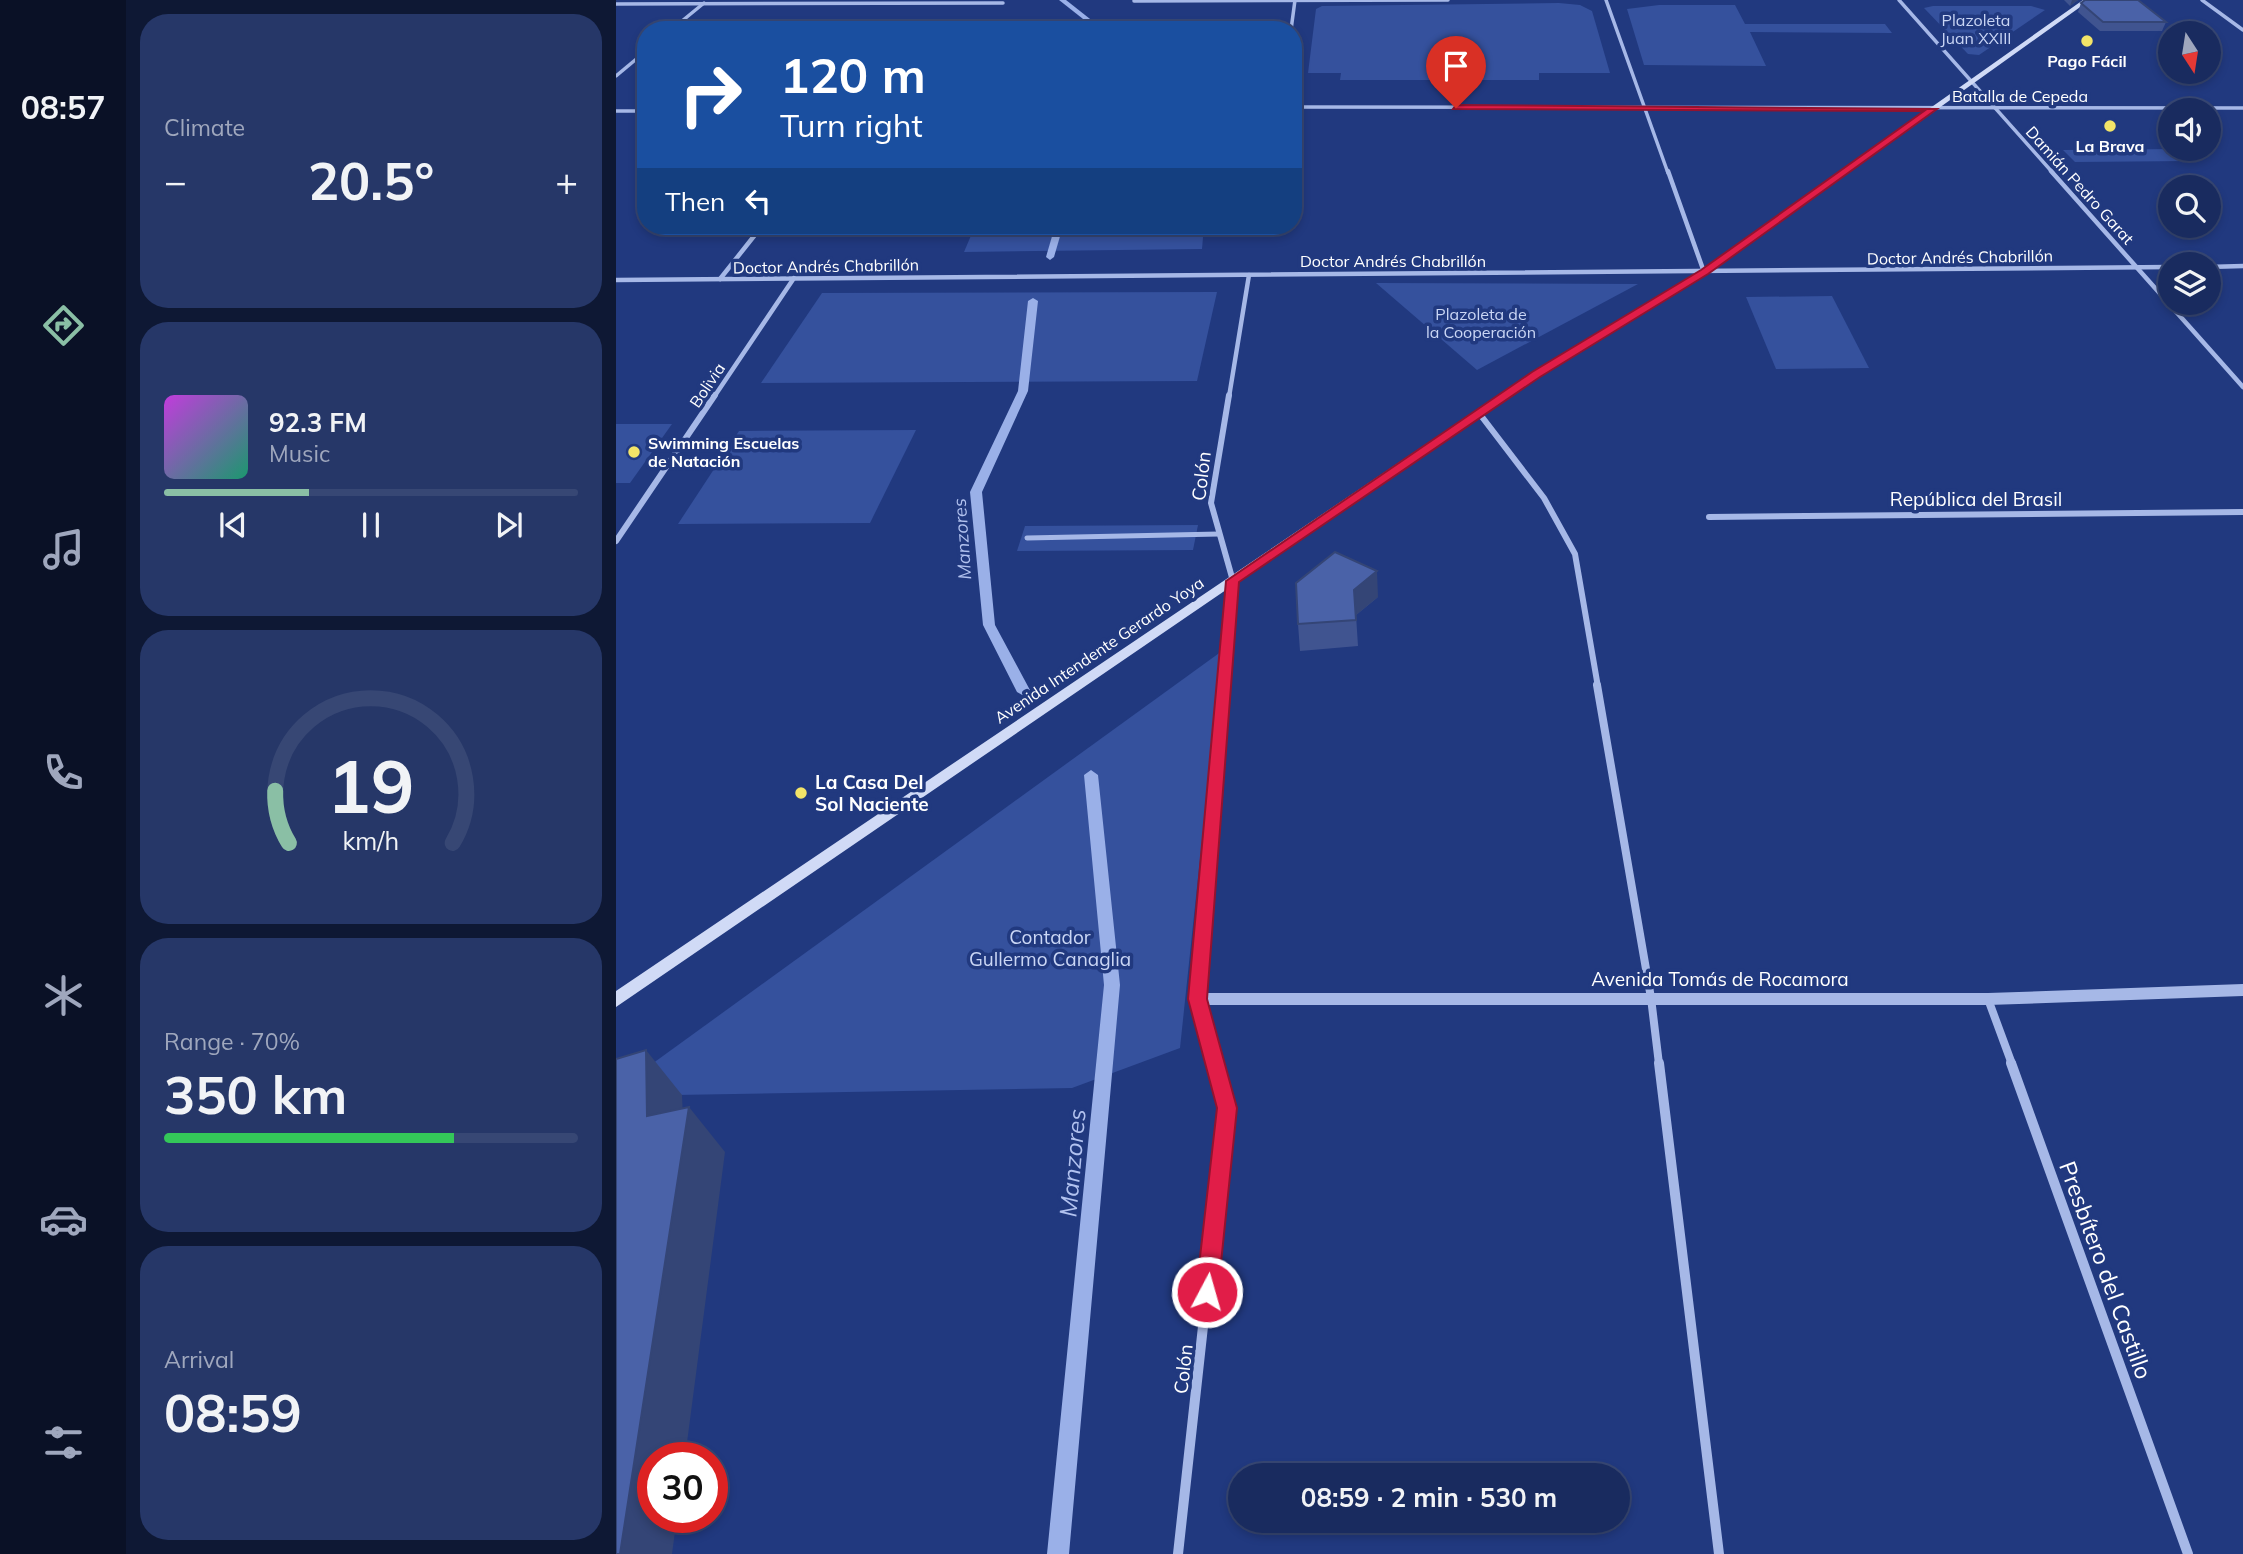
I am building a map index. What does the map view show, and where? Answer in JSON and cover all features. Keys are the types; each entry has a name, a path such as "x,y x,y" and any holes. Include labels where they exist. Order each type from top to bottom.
{"main road":[{"name":"Avenida Intendente Gerardo Yoya","path":"616,999 1536,374 1704,272 2087,0"}],"street":[{"path":"682,21 707,0"},
{"path":"1292,21 1295,0"},
{"path":"1134,1 1448,0"},
{"path":"1606,0 1704,272"},
{"name":"Damián Pedro Garat","path":"1899,0 2243,387"},
{"path":"2202,0 2243,30"},
{"path":"616,4 1003,3"},
{"path":"616,76 637,58"},
{"name":"Batalla de Cepeda","path":"1302,107 2243,108"},
{"path":"616,111 637,111"},
{"path":"720,279 755,235"},
{"path":"2221,267 2243,266"},
{"name":"Doctor Andrés Chabrillón","path":"616,280 2158,267"},
{"name":"Colón","path":"1178,1554 1227,1108 1198,999 1233,581 1211,503 1249,275"},
{"name":"Bolivia","path":"616,541 794,278"},
{"path":"1479,413 1544,498 1575,554 1651,998 1719,1554"},
{"name":"República del Brasil","path":"1709,517 2243,513"},
{"path":"1027,538 1219,534"},
{"name":"Avenida Tomás de Rocamora","path":"1198,999 1989,999 2243,990"},
{"name":"Presbítero del Castillo","path":"1989,999 2188,1554"}],"green space":[{"path":"1580,5 1592,11 1610,73 1539,73 1539,80 1340,80 1341,73 1308,73 1316,9 1322,6"},
{"path":"1659,5 1735,5 1745,24 1885,24 1892,33 1750,32 1766,66 1644,65 1627,9"},
{"name":"Plazoleta Juan XXIII","path":"2031,6 2045,10 1979,55 1968,54 1924,8"},
{"path":"2158,149 2158,161 2190,161 2075,162 2063,150"},
{"path":"971,235 1203,235 1202,249 964,252"},
{"name":"Plazoleta de la Cooperación","path":"1376,283 1638,284 1477,370"},
{"path":"1217,292 1197,381 761,383 822,293"},
{"path":"1832,296 1869,368 1776,369 1746,297"},
{"name":"Swimming Escuelas de Natación","path":"616,424 672,424 630,483 616,483"},
{"path":"916,430 870,523 678,524 739,431"},
{"path":"1198,525 1193,550 1017,551 1025,526"},
{"name":"Contador Gullermo Canaglia","path":"1222,651 1180,1048 1072,1088 616,1096 616,1090"}],"building":[{"path":"2085,0 2138,0 2165,21 2103,22 2081,3"},
{"path":"1335,552 1377,571 1354,590 1356,620 1298,624 1296,583"},
{"path":"646,1050 647,1116 689,1107 620,1554 616,1554 616,1059"}],"waterway":[{"name":"Manzores","path":"1062,0 1089,21"},
{"name":"Manzores","path":"1050,257 1056,235"},
{"name":"Manzores","path":"1024,692 989,625 976,492 1023,391 1033,301"},
{"name":"Manzores","path":"1058,1554 1112,985 1091,775"}],"place":[{"name":"Pago Fácil","path":"2087,41"},
{"name":"La Brava","path":"2110,126"},
{"name":"Swimming Escuelas de Natación","path":"634,452"},
{"name":"La Casa Del Sol Naciente","path":"801,793"}],"route":[{"path":"1207,1292 1227,1108 1198,999 1233,581 1536,374 1704,272 1933,109 1456,108"}]}
